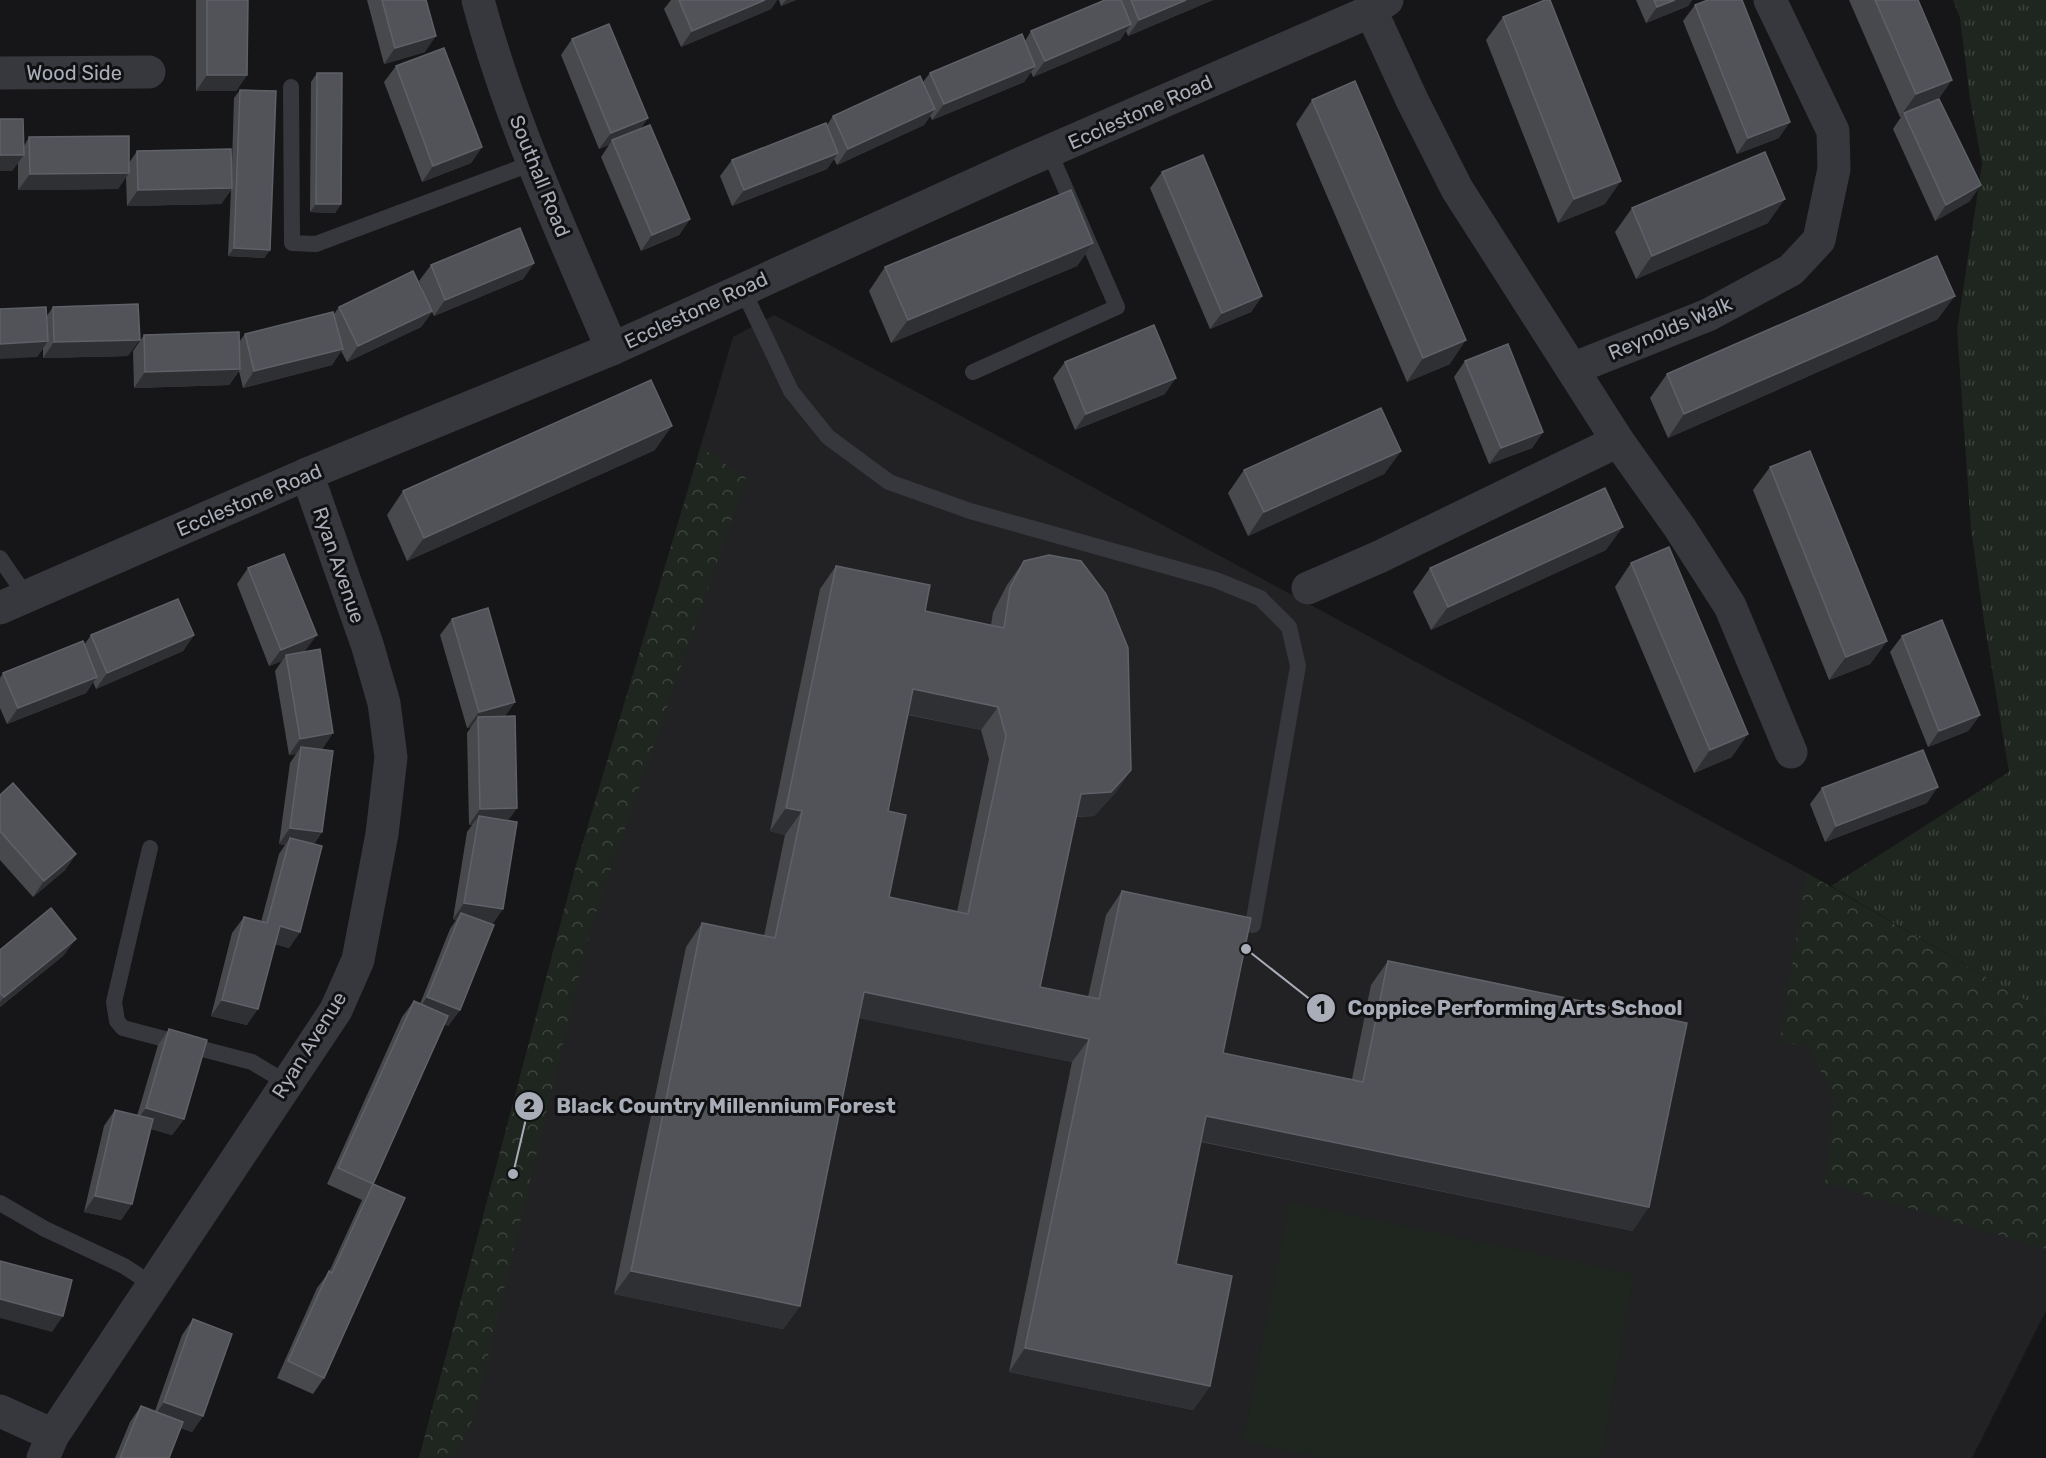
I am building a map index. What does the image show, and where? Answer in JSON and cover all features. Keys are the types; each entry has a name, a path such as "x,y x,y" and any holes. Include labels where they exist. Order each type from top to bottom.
{"street":[{"name":"Southall Road","path":"478,0 493,52 533,163 612,349"},
{"name":"Reynolds Walk","path":"1572,369 1708,315 1791,270 1819,240 1834,169 1833,131 1770,0"},
{"path":"1379,5 1412,100 1457,189 1618,441 1680,528 1730,606 1791,752"},
{"name":"Ecclestone Road","path":"13,602 307,474 612,349 1049,151 1379,5"},
{"name":"Wood Side","path":"0,73 148,72"},
{"path":"1308,588 1379,557 1618,441"},
{"name":"Ryan Avenue","path":"48,1447 336,1010 358,960 382,834 391,758 384,703 367,644 307,474"},
{"path":"0,1410 48,1447"}],"lane":[{"path":"291,87 292,243 316,244 533,163"},
{"path":"973,372 1117,307 1049,151"},
{"path":"743,290 791,392 828,436 889,482 970,512 1216,580 1260,598 1289,627 1298,666 1253,925"},
{"path":"0,558 13,602"},
{"path":"150,848 114,1002 117,1021 123,1028 252,1062 287,1083"},
{"path":"0,1203 45,1229 124,1266 153,1285"}],"shaded area":[{"path":"774,315 1807,873 2046,1012 2046,1311 1972,1458 419,1458 575,869 733,337"}],"green space":[{"path":"1953,0 2046,0 2046,1012 1831,886 2009,772 1971,529 1957,330 1982,164 1970,99 1960,18"},
{"path":"701,447 746,478 590,930 473,1419 455,1458 419,1458 575,869"},
{"path":"1807,873 2046,1012 2046,1249 1825,1183 1834,1096 1808,1047 1780,1041"},
{"path":"1290,1202 1634,1274 1601,1458 1323,1458 1243,1441"}],"building":[{"path":"207,0 248,0 247,75 207,75"},
{"path":"382,0 426,0 436,36 395,48"},
{"path":"679,0 765,0 692,31"},
{"path":"1105,0 1121,0 1131,24 1045,61 1031,31"},
{"path":"1131,0 1186,0 1139,20"},
{"path":"1550,0 1621,181 1574,199 1503,17"},
{"path":"1654,0 1675,0 1657,7"},
{"path":"1708,0 1742,0 1790,122 1748,138 1695,5"},
{"path":"1875,0 1918,0 1952,80 1916,94"},
{"path":"609,24 648,118 611,133 572,39"},
{"path":"1022,34 1035,66 944,104 930,73"},
{"path":"444,48 482,147 433,166 396,66"},
{"path":"317,73 342,73 341,204 316,204"},
{"path":"920,76 935,109 848,149 833,116"},
{"path":"1355,81 1466,340 1423,358 1312,100"},
{"path":"240,90 276,91 270,250 234,248"},
{"path":"1939,99 1981,185 1946,205 1904,113"},
{"path":"0,119 23,119 24,155 0,155"},
{"path":"826,123 838,153 744,190 732,160"},
{"path":"650,125 690,219 652,235 612,140"},
{"path":"129,136 129,173 30,174 29,137"},
{"path":"231,149 232,188 138,190 137,151"},
{"path":"1765,152 1785,199 1652,256 1632,208"},
{"path":"1203,155 1262,296 1222,313 1162,172"},
{"path":"1071,190 1093,243 908,320 885,267"},
{"path":"520,228 534,263 445,300 431,265"},
{"path":"1937,256 1955,296 1684,414 1667,374"},
{"path":"413,271 432,311 358,346 339,307"},
{"path":"138,304 140,340 54,342 53,307"},
{"path":"46,307 48,341 0,344 0,309"},
{"path":"333,312 343,349 254,371 245,334"},
{"path":"1154,325 1176,378 1086,414 1065,362"},
{"path":"239,332 240,369 145,372 144,335"},
{"path":"1508,344 1543,432 1501,448 1465,361"},
{"path":"651,380 672,426 424,538 403,491"},
{"path":"1381,408 1401,451 1264,512 1244,470"},
{"path":"1810,451 1887,641 1846,657 1770,467"},
{"path":"1605,488 1623,527 1448,607 1430,568"},
{"path":"1669,547 1748,734 1710,750 1631,563"},
{"path":"284,554 317,635 281,650 248,568"},
{"path":"1049,555 1081,561 1106,594 1128,648 1131,770 1111,792 1081,794 1040,987 1099,999 1122,891 1251,918 1223,1053 1363,1082 1388,961 1687,1023 1649,1207 1206,1116 1176,1264 1232,1276 1210,1386 1025,1348 1089,1039 864,992 800,1306 631,1271 702,923 775,938 802,811 786,808 836,566 930,585 925,611 1004,628 1010,588 1024,561","holes":["913,689 998,707 1006,736 968,914 889,897 906,815 888,811"]},
{"path":"178,599 194,635 107,673 91,635"},
{"path":"488,608 515,702 479,712 452,619"},
{"path":"1942,620 1980,715 1939,731 1902,636"},
{"path":"83,641 97,677 18,708 3,673"},
{"path":"320,649 333,733 300,739 286,655"},
{"path":"515,716 517,808 480,809 478,717"},
{"path":"301,747 333,751 322,832 290,828"},
{"path":"1923,750 1938,787 1836,826 1822,788"},
{"path":"13,783 76,854 44,881 0,831 0,795"},
{"path":"479,816 517,822 503,909 464,903"},
{"path":"290,838 322,846 300,932 280,926 258,1009 222,1000 244,917 267,923"},
{"path":"51,908 76,939 4,997 0,993 0,950"},
{"path":"461,913 494,925 460,1010 427,997"},
{"path":"414,1001 448,1016 373,1184 338,1168"},
{"path":"169,1029 207,1040 184,1119 146,1108"},
{"path":"115,1110 153,1119 132,1204 95,1196"},
{"path":"373,1184 405,1198 324,1378 288,1361 329,1271 332,1273"},
{"path":"0,1261 72,1280 63,1316 0,1299"},
{"path":"193,1319 232,1334 203,1416 164,1402"},
{"path":"141,1406 183,1422 169,1458 120,1458"}],"place":[{"name":"Coppice Performing Arts School","path":"1246,949"},
{"name":"Black Country Millennium Forest","path":"513,1174"}]}
